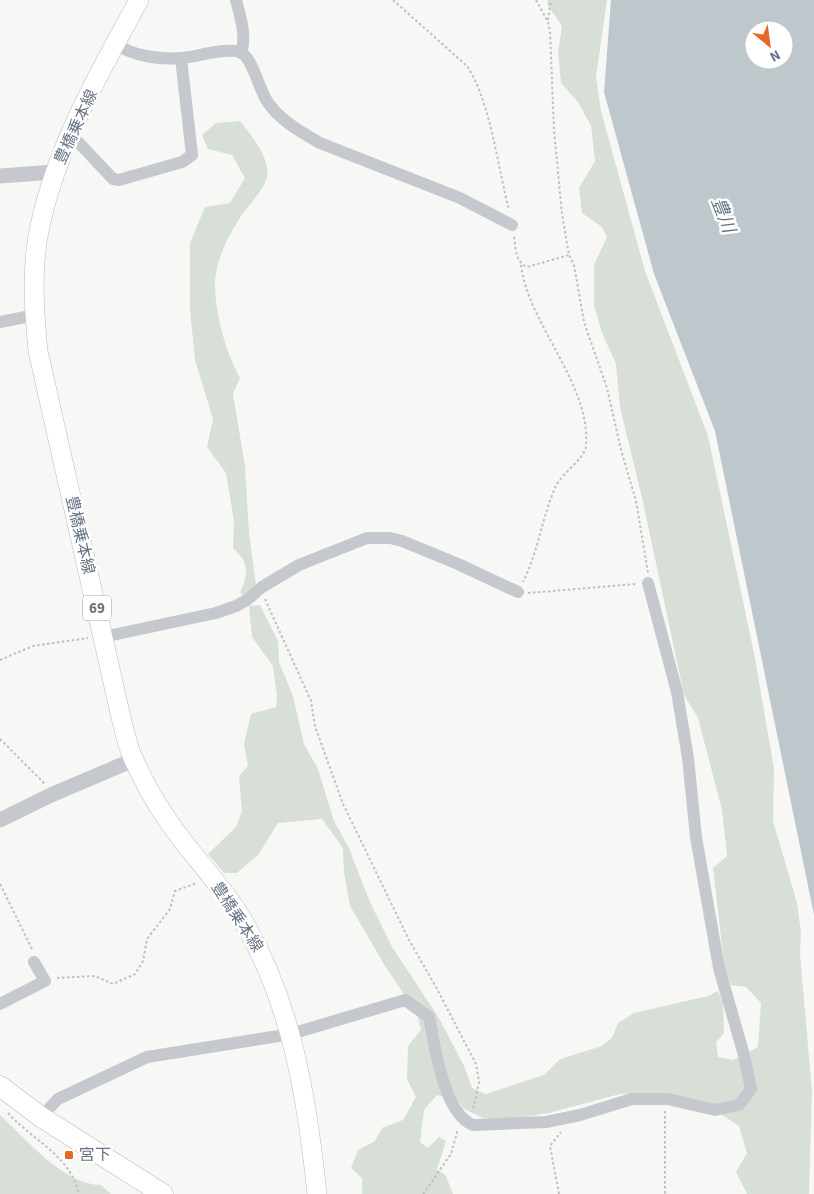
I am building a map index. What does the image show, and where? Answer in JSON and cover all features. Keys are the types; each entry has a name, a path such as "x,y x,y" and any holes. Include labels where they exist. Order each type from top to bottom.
{"highway":[{"path":"6,1091 152,1191"}],"main road":[{"name":"豊橋乗本線","path":"139,0 115,44 54,172 40,227 34,270 34,315 47,396 120,713 133,760 163,814 241,917 263,956 278,991 291,1034 310,1127 317,1194"}],"street":[{"path":"236,0 242,25 244,45 241,52"},
{"path":"115,44 124,50 153,58 181,58 226,51 241,52 248,59 267,101 282,118 299,131 320,143 460,198 512,225"},
{"path":"70,138 80,144 113,179 119,180 182,162 192,154 181,58"},
{"path":"0,176 54,172"},
{"path":"0,322 34,315"},
{"path":"103,637 216,613 248,600 262,587 299,565 368,538 390,538 458,564 518,592"},
{"path":"42,1117 58,1099 147,1057 291,1034 405,1000 429,1017 439,1070 454,1107 466,1122 473,1125 546,1122 580,1115 632,1099 668,1099 715,1110 740,1105 751,1089 744,1055 719,968 696,837 688,758 677,692 648,583"},
{"path":"0,820 51,795 133,760"},
{"path":"0,1004 45,981 34,962"}],"path":[{"path":"393,0 467,66 474,76 484,105 522,275 544,328 571,381 582,415 586,445 585,453 564,472 555,487 542,532 518,592 525,594 648,583 644,540 636,500 621,450 609,395 584,322 562,214 554,130 548,22 551,0"},
{"path":"536,0 548,22"},
{"path":"521,264 527,267 536,266 570,255"},
{"path":"262,587 282,641 311,701 315,726 343,804 409,940 476,1064 479,1082 475,1103 466,1122 458,1129 451,1154 423,1194"},
{"path":"0,660 33,646 103,637"},
{"path":"0,739 47,786 51,795"},
{"path":"45,981 67,976 95,976 113,984 135,974 143,961 147,939 170,909 175,891 212,878"},
{"path":"0,884 36,959 34,962"},
{"path":"6,1091 7,1112 36,1135 70,1171 79,1194"},
{"path":"666,1194 665,1108 668,1099"},
{"path":"559,1194 550,1146 554,1138 565,1128"}],"shaded area":[{"path":"548,0 607,0 596,77 601,111 645,271 708,436 755,658 774,769 773,821 797,903 801,933 800,954 812,1091 809,1194 747,1194 736,1172 747,1153 739,1126 705,1104 666,1093 620,1094 549,1113 512,1119 483,1118 464,1109 457,1100 437,1095 424,1110 420,1142 428,1148 439,1137 446,1141 437,1169 446,1176 453,1194 362,1194 362,1178 351,1168 358,1150 375,1141 382,1128 403,1120 416,1097 407,1079 408,1046 421,1030 417,1014 385,966 350,906 344,872 343,848 322,819 278,823 258,855 237,873 224,873 208,854 236,827 242,811 239,776 248,766 244,744 251,714 276,707 277,696 273,666 252,637 249,606 260,605 278,641 279,662 293,696 304,744 318,769 334,821 348,846 370,902 392,947 439,1018 464,1066 472,1088 486,1094 544,1075 560,1059 602,1046 612,1038 618,1023 634,1013 708,996 718,991 723,1003 724,1033 716,1042 718,1057 733,1060 758,1047 761,1003 746,987 731,985 725,972 713,868 727,856 722,810 698,718 684,695 643,502 620,407 616,364 602,333 594,306 594,265 607,237 602,227 582,213 579,188 595,161 591,126 578,102 561,83 558,52 562,26 547,4"},
{"path":"240,121 260,148 267,167 266,180 263,187 231,232 219,259 215,278 216,298 223,334 230,357 240,378 233,394 245,466 249,533 256,585 243,596 240,592 245,580 246,568 242,558 233,548 234,521 226,473 207,447 213,419 195,360 190,309 190,243 205,207 230,203 245,178 232,155 208,149 202,135 216,123"},
{"path":"0,1115 34,1148 60,1169 73,1178 101,1185 111,1194 0,1194"}],"water":[{"name":"豊川","path":"611,0 814,0 814,915 715,431 654,274 604,92"}],"place":[{"name":"宮下","path":"69,1155"}]}
